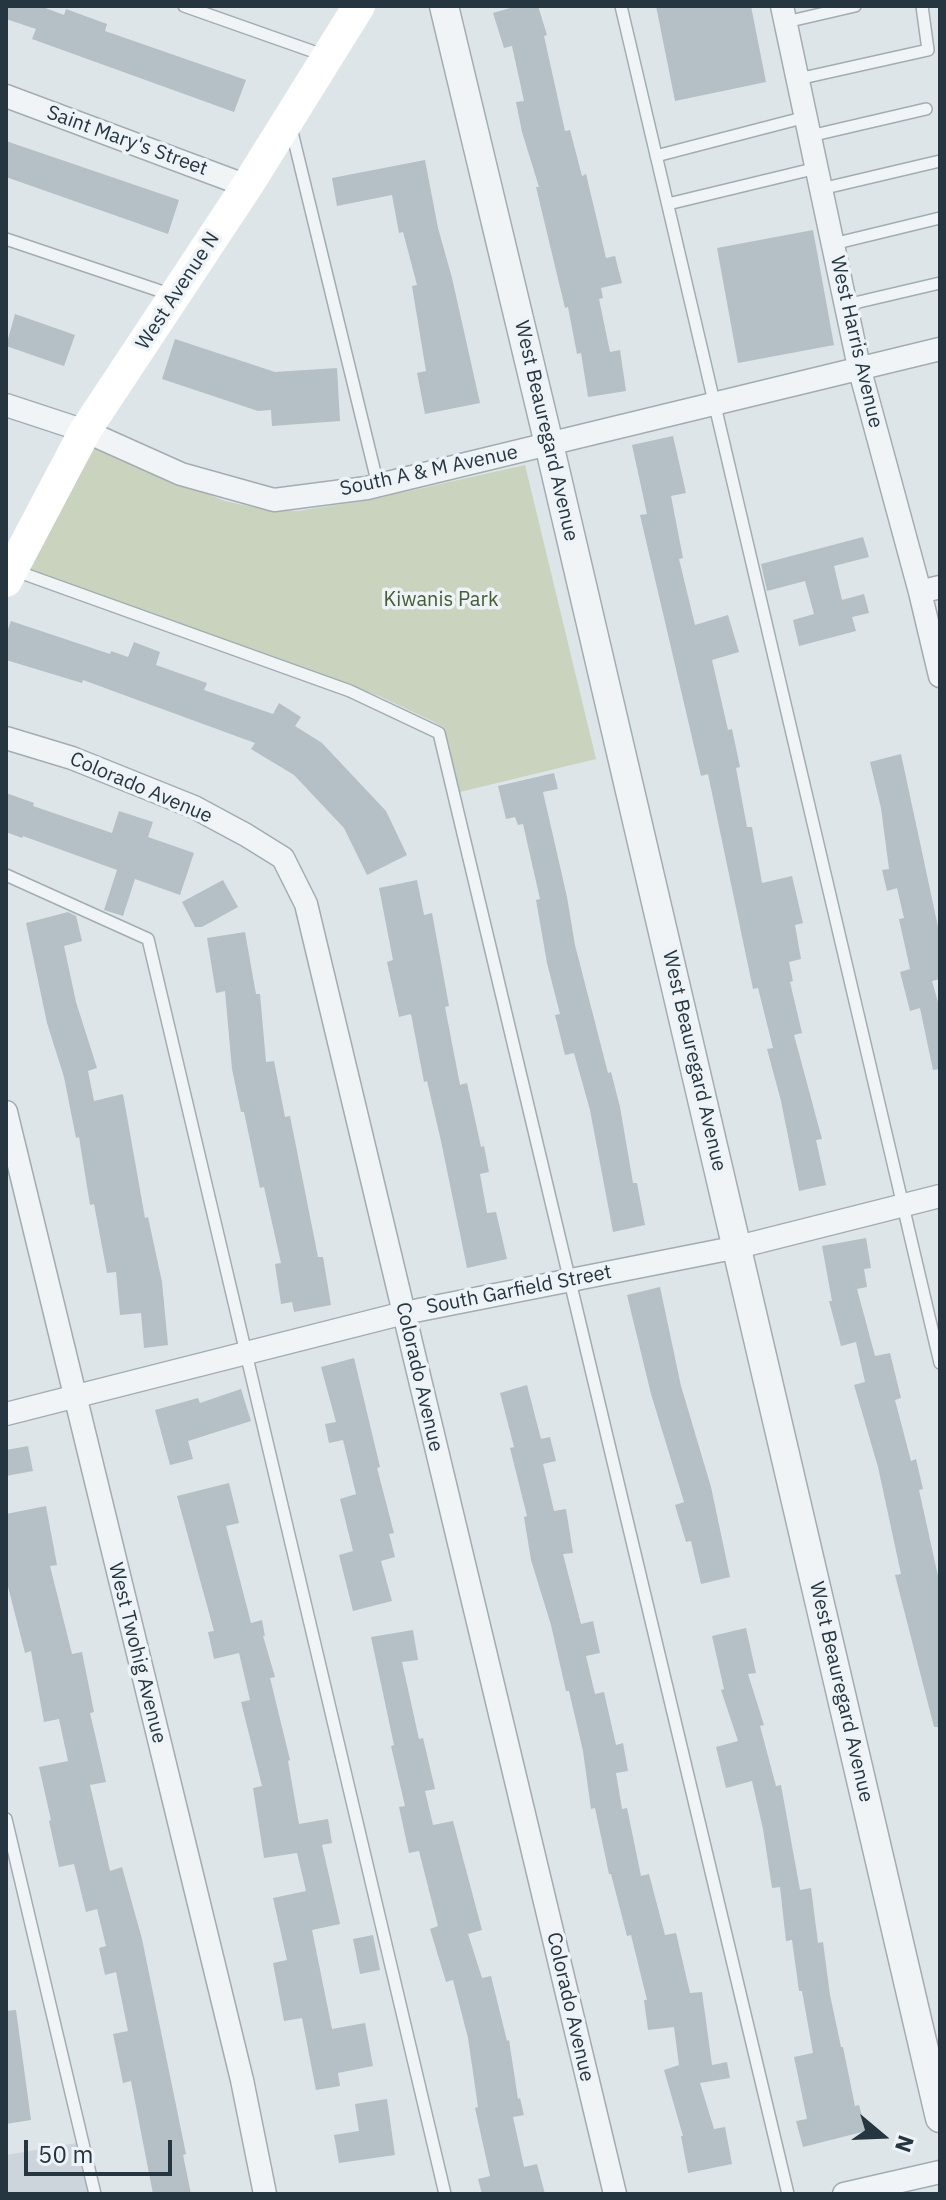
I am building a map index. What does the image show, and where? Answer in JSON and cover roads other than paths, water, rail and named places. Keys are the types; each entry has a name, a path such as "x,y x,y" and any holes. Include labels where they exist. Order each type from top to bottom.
{"main road":[{"name":"West Avenue N","path":"8,572 85,431 247,186 359,6"}],"street":[{"name":"West Beauregard Avenue","path":"444,6 738,1247 940,2118"},
{"name":"West Harris Avenue","path":"784,14 859,367 930,590 940,676"},
{"name":"Saint Mary's Street","path":"6,96 247,186"},
{"name":"South A & M Avenue","path":"6,405 85,431 181,474 274,500 378,485 940,349"},
{"name":"Colorado Avenue","path":"6,738 72,758 194,807 283,858 306,904 615,2194"},
{"name":"West Twohig Avenue","path":"6,1112 242,2080 265,2194"},
{"name":"South Garfield Street","path":"6,1414 404,1313 738,1247 940,1196"},
{"path":"844,2194 940,2172"}],"lane":[{"path":"184,6 327,57"},
{"path":"621,6 940,1363"},
{"path":"784,14 855,6"},
{"path":"798,79 928,50 922,6"},
{"path":"656,156 808,126 926,109"},
{"path":"289,120 378,485"},
{"path":"668,204 940,161"},
{"path":"833,244 940,218"},
{"path":"6,239 175,296"},
{"path":"846,305 940,283"},
{"path":"8,572 350,691 439,733 788,2194"},
{"path":"6,875 148,939 445,2194"},
{"path":"6,1819 95,2194"}],"park label":[{"name":"Kiwanis Park","path":"441,600"}]}
